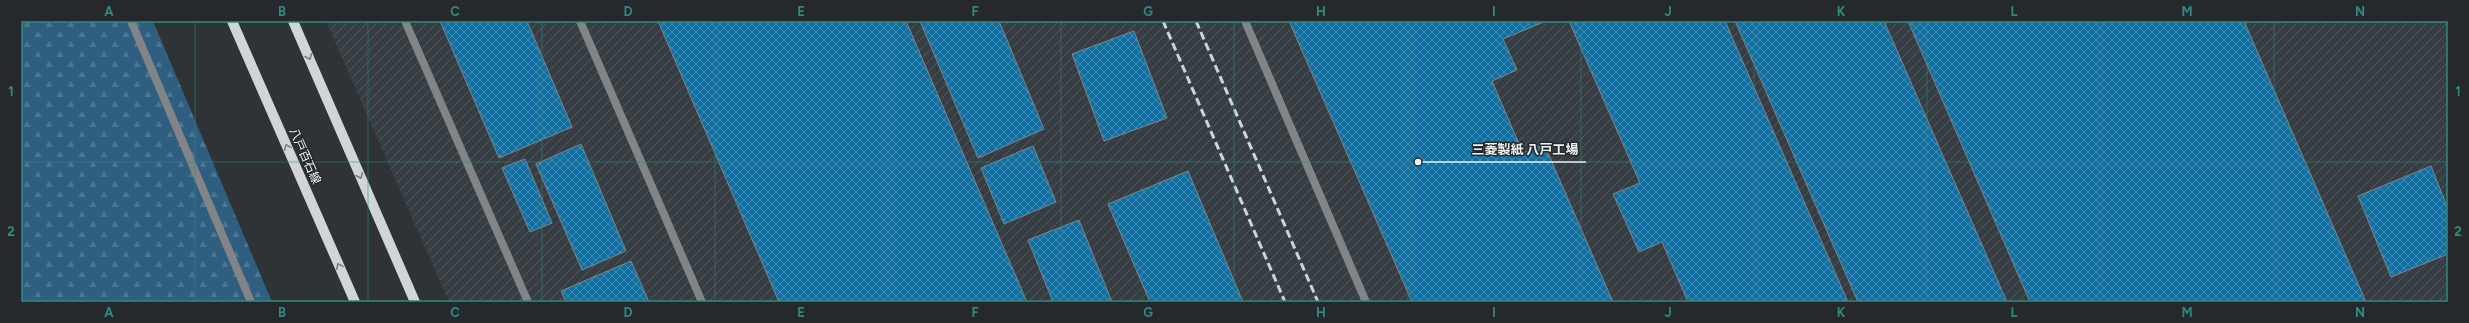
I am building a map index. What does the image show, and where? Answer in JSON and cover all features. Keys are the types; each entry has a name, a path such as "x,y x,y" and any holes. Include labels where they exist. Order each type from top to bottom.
{"main road":[{"name":"八戸百石線","path":"232,21 355,302"},
{"path":"293,21 415,302"}],"street":[{"path":"131,21 251,302"},
{"path":"405,21 528,302"},
{"path":"580,21 702,302"},
{"path":"1245,21 1366,302"}],"shaded area":[{"path":"326,21 2448,21 2448,302 449,302"}],"green space":[{"path":"21,21 153,21 272,302 21,302"}],"building":[{"path":"440,21 527,21 572,127 499,158"},
{"path":"658,21 906,21 1027,302 779,302"},
{"path":"920,21 999,21 1044,129 978,158"},
{"path":"1289,21 1546,21 1503,39 1517,70 1492,81 1523,153 1544,144 1613,302 1412,302"},
{"path":"1569,21 1725,21 1848,302 1688,302 1662,242 1639,252 1613,194 1640,183"},
{"path":"1735,21 1884,21 2007,302 1858,302"},
{"path":"1908,21 2244,21 2366,302 2030,302"},
{"path":"1134,31 1167,118 1104,141 1072,54"},
{"path":"581,144 626,251 582,270 536,164"},
{"path":"1033,146 1056,202 1004,224 981,168"},
{"path":"525,159 552,223 530,232 502,168"},
{"path":"2431,166 2448,209 2448,254 2391,277 2358,196"},
{"path":"1188,171 1243,302 1150,302 1108,204"},
{"path":"1079,220 1112,302 1053,302 1028,240"},
{"path":"631,261 649,302 566,302 561,291"}],"railway":[{"path":"1163,21 1285,302"},
{"path":"1196,21 1318,302"}],"place":[{"name":"三菱製紙 八戸工場","path":"1418,162"}]}
